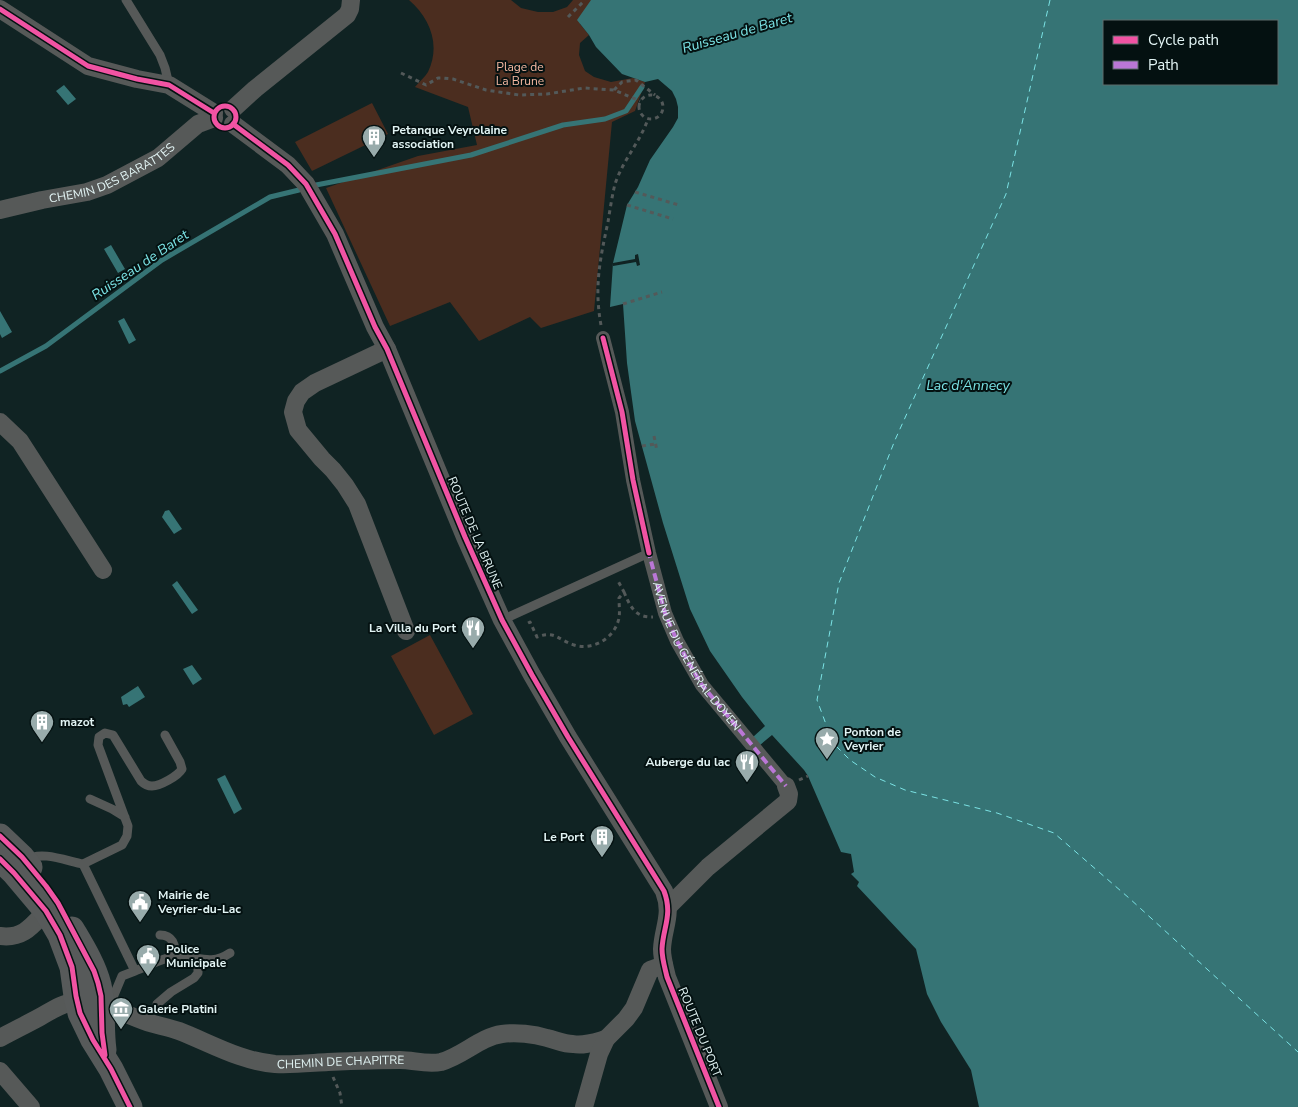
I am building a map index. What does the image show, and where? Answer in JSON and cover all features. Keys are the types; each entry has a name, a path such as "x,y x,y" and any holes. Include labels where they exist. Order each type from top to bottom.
{"main road":[{"path":"0,836 13,864 60,934 72,967 97,1009"},
{"path":"13,864 40,877 58,903 94,971 98,983 97,1009 106,1060"},
{"path":"97,1009 80,1014 130,1107"}],"street":[{"path":"233,117 255,89 348,15 351,0"},
{"path":"0,9 88,66 169,85 214,116"},
{"name":"CHEMIN DES BARATTES","path":"0,210 87,192 107,185 158,158 198,124 214,116 218,108 230,106 233,117"},
{"name":"ROUTE DE LA BRUNE","path":"233,117 288,165 306,184 335,234 386,349 465,537 510,616 532,675 664,891 668,907 668,920 662,950 664,965"},
{"name":"AVENUE DU GÉNÉRAL DOYEN","path":"603,338 622,412 633,480 649,553 665,613 677,641 702,684 786,786 789,794 788,801 708,867 668,907"},
{"path":"386,349 315,383 302,392 296,401 293,412 298,430 345,485 356,504 406,630"},
{"path":"0,422 20,441 103,570"},
{"path":"0,936 9,937 27,931 46,911"},
{"path":"584,1107 599,1054 606,1039 634,1008 650,970 664,965"},
{"name":"ROUTE DU PORT","path":"664,965 719,1107"},
{"path":"0,1038 62,1004 97,1009"},
{"name":"CHEMIN DE CHAPITRE","path":"97,1009 174,1030 239,1057 276,1064 402,1060 428,1063 440,1062 490,1037 512,1033 546,1037 562,1043 575,1045 606,1039"},
{"path":"0,1071 31,1107"}],"lane":[{"path":"126,0 160,55 166,68 169,85"},
{"path":"510,616 649,553"},
{"path":"13,864 39,856 83,864 122,845 128,830 98,745 99,737 106,733 113,735 141,781 152,786 178,775 182,769 165,735"},
{"path":"90,799 125,817"},
{"path":"83,864 135,971"},
{"path":"160,936 165,936 172,941 175,949 173,956"},
{"path":"97,1009 122,976 173,956 214,960 230,954"},
{"path":"157,1004 171,992 194,978 198,973 198,967 194,958"}],"path":[{"path":"568,17 585,0"},
{"path":"401,73 426,85 438,78 444,78 486,90 519,95 547,94 584,88 614,90 638,100 648,95 656,96"},
{"path":"614,90 622,82 636,80 649,89 662,103 662,112 655,118 648,119 639,111 638,100"},
{"path":"603,338 597,288 599,263 608,218 615,184 648,119"},
{"path":"635,192 679,205"},
{"path":"627,206 673,219"},
{"path":"623,304 662,292"},
{"path":"654,436 657,451"},
{"path":"642,446 655,444"},
{"path":"613,570 632,609 638,614 649,618 665,613"},
{"path":"510,616 524,625 530,622 537,637 552,634 575,646 592,646 600,643 612,634 619,619 619,598 624,592"},
{"path":"326,1062 340,1093 342,1107"}],"green space":[{"name":"Plage de La Brune","path":"409,0 511,0 521,8 538,12 553,12 567,7 573,0 593,0 580,24 589,35 580,43 579,55 585,71 594,77 611,82 633,78 645,82 635,111 612,122 594,311 541,328 530,317 479,341 450,302 390,326 326,188 418,156 477,145 468,107 415,87 428,72 432,62 433,42 428,24 423,15"},
{"path":"372,103 388,134 312,171 295,142"},
{"path":"430,635 473,714 434,735 391,656"}],"water":[{"name":"Lac d'Annecy","path":"591,0 1298,0 1298,1107 979,1107 971,1070 941,1022 927,994 916,949 857,886 859,882 851,874 854,872 851,854 841,852 804,770 772,735 760,745 753,737 765,726 710,651 690,609 663,523 635,421 627,363 623,304 610,307 613,263 627,205 638,187 650,160 678,118 678,107 672,91 658,79 645,82 622,74 596,47 577,20"},
{"path":"64,85 76,99 68,105 56,91"},
{"path":"111,245 125,269 118,273 104,249"},
{"path":"0,311 12,332 2,338 0,334"},
{"path":"124,318 136,340 129,344 118,321"},
{"path":"169,510 182,529 174,534 162,517 165,511"},
{"path":"177,581 198,610 192,614 172,585"},
{"path":"192,665 202,679 193,685 183,669"},
{"path":"138,686 145,697 129,707 127,704 123,705 121,697"},
{"path":"225,775 242,809 234,814 217,779"}],"pier":[{"path":"638,254 640,265 637,266 636,262 613,266 613,263 635,259 635,255"}],"waterway":[{"name":"Ruisseau de Baret","path":"316,185 471,155 563,125 605,119 626,111 642,87"},
{"name":"Ruisseau de Baret","path":"0,371 46,346 162,260 270,197 299,190"}],"ferry route":[{"path":"1050,0 1006,194 895,440 839,583 817,700 833,743 850,760 875,777 905,790 997,813 1054,833 1129,898 1298,1052"}],"marked path":[{"path":"648,550 665,613 690,665 702,685 786,786"}],"cycle path":[{"path":"0,9 88,66 169,85 214,113"},
{"path":"225,106 233,109 236,117 233,125 225,128 217,125 214,117 217,109 225,106"},
{"path":"233,124 288,165 306,184 335,234 375,327 387,349 465,537 502,620 568,737 664,891 667,899 668,914 662,949 667,977 719,1107"},
{"path":"603,338 622,412 633,480 649,553"},
{"path":"0,836 22,857 58,903 94,971 101,996 102,1033 105,1055"},
{"path":"0,859 46,911 60,935 72,967 80,1013 130,1107"}],"place":[{"name":"Petanque Veyrolaine association","path":"374,158"},
{"name":"La Villa du Port","path":"473,649"},
{"name":"mazot","path":"42,743"},
{"name":"Ponton de Veyrier","path":"827,760"},
{"name":"Auberge du lac","path":"747,783"},
{"name":"Le Port","path":"602,858"},
{"name":"Mairie de Veyrier-du-Lac","path":"140,923"},
{"name":"Police Municipale","path":"148,977"},
{"name":"Galerie Platini","path":"121,1030"}]}
